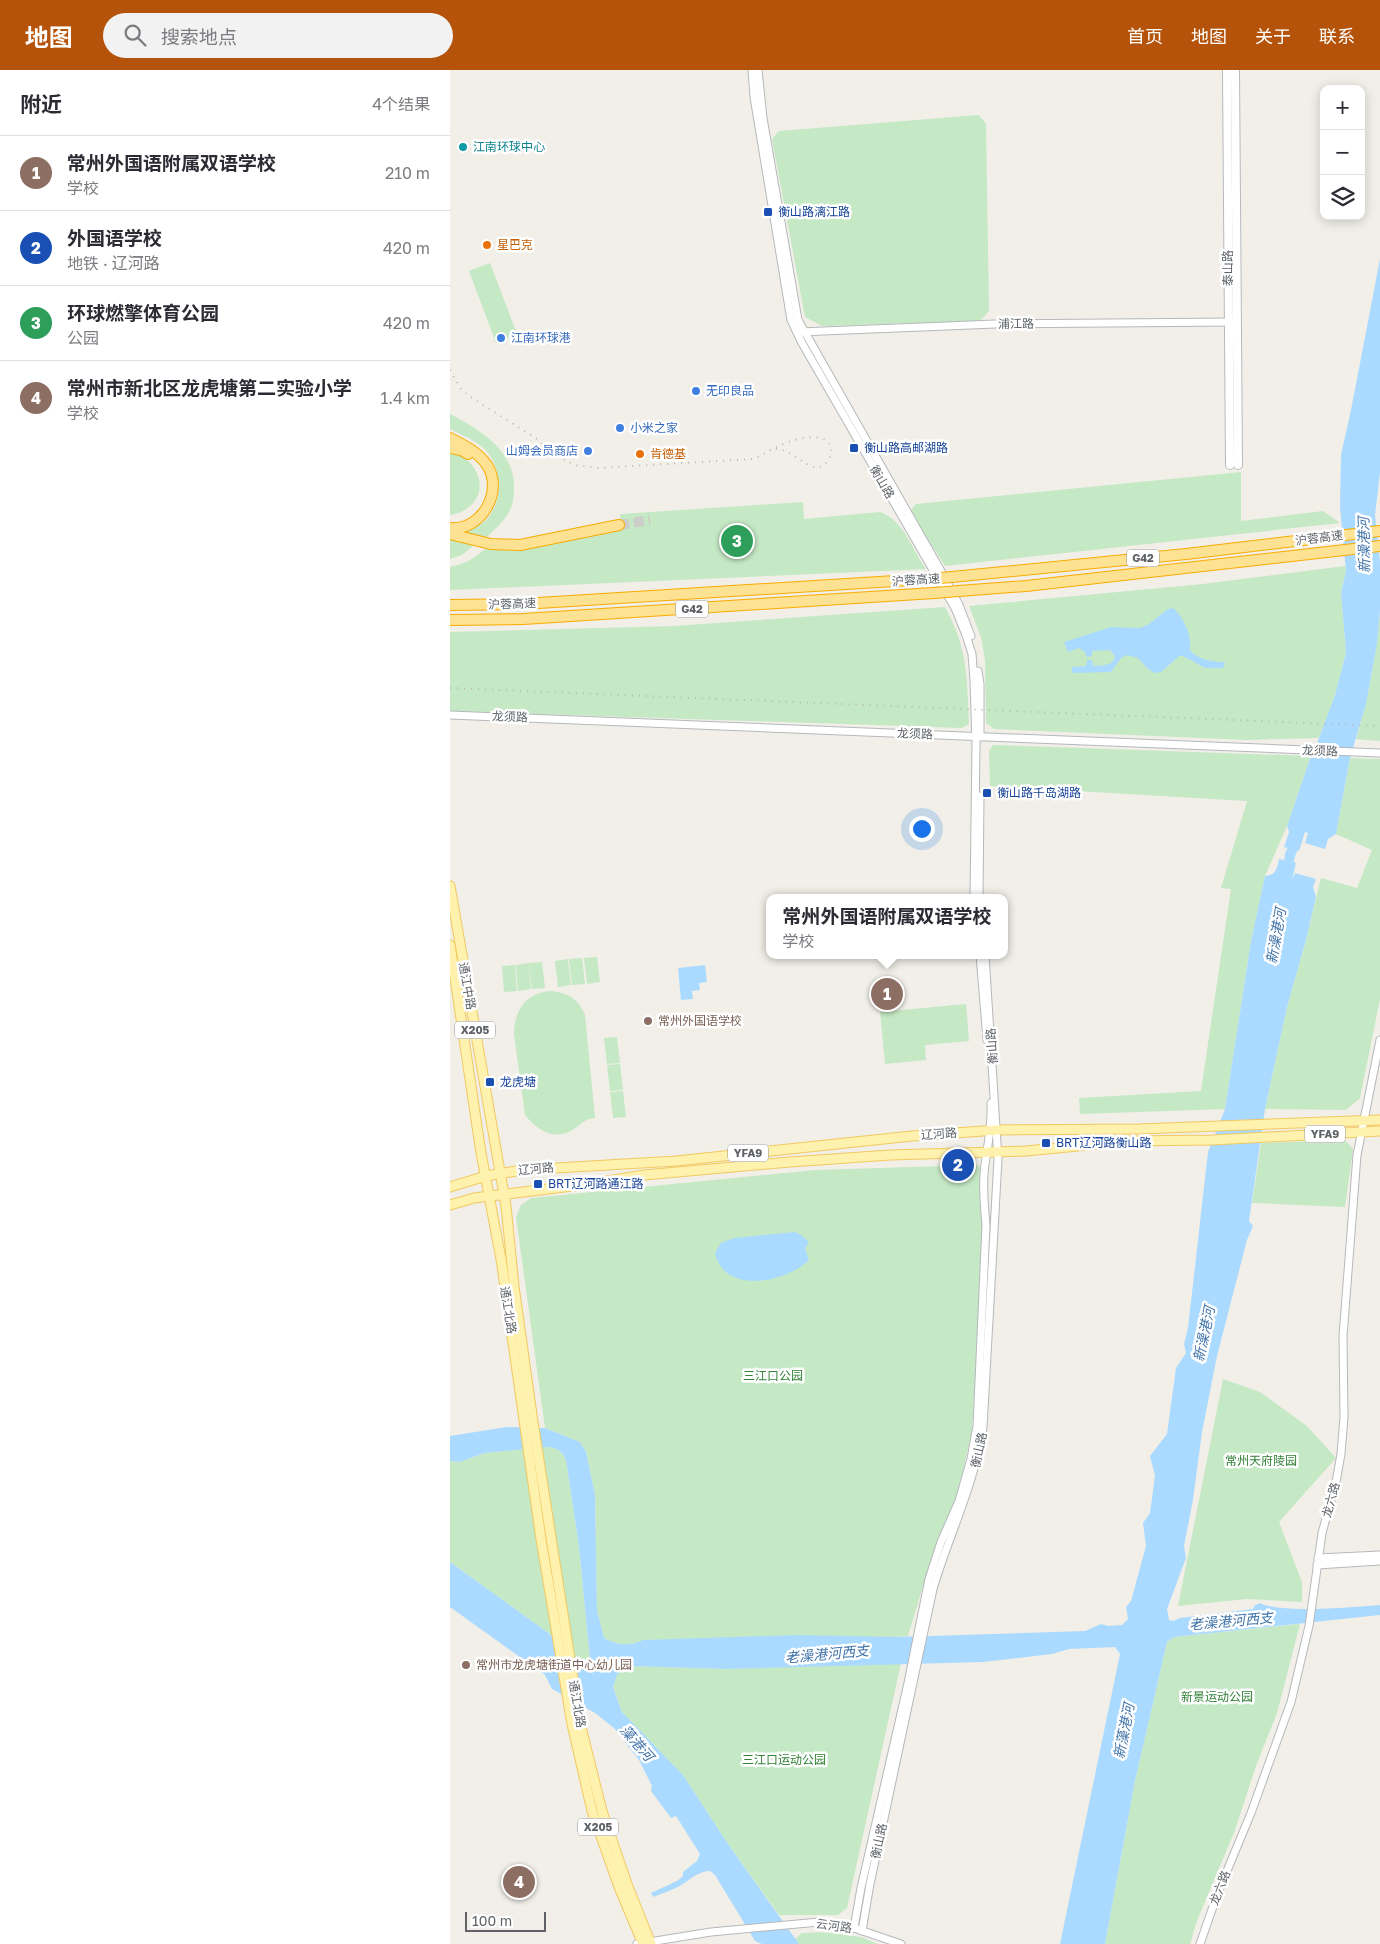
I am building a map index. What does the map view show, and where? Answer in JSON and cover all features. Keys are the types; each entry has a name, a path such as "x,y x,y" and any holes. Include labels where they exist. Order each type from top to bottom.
{"highway":[{"path":"450,438 467,447 482,460 492,475 493,493 487,508 477,519 466,526 450,528"},
{"path":"450,448 461,450 480,465 486,474 487,488 485,499 473,515 450,522"},
{"path":"450,534 474,541 507,545 529,544 619,525"},
{"name":"沪蓉高速","path":"450,606 532,604 952,577 1166,556 1380,531"},
{"name":"沪蓉高速","path":"450,620 541,618 1026,586 1380,546"}],"main road":[{"name":"泰山路","path":"1227,70 1233,322"},
{"name":"泰山路","path":"1234,465 1235,70"},
{"name":"通江中路","path":"450,886 504,1194"},
{"name":"通江中路","path":"450,946 481,1153 490,1196"},
{"name":"辽河路","path":"500,1173 676,1161 912,1136 994,1130 1215,1126 1380,1120"},
{"name":"辽河路","path":"504,1194 589,1184 644,1175 890,1155 1026,1151 1129,1141 1212,1140 1380,1131"},
{"name":"YFA9","path":"450,1187 500,1173"},
{"name":"YFA9","path":"450,1205 474,1198 504,1194"},
{"name":"通江北路","path":"504,1194 529,1423"},
{"name":"通江北路","path":"490,1196 529,1423"},
{"path":"529,1423 535,1457"},
{"name":"通江北路","path":"535,1457 542,1538 558,1640 569,1706 592,1811 619,1887 644,1943"},
{"name":"通江北路","path":"535,1457 578,1713 590,1767 644,1943"}],"street":[{"name":"衡山路","path":"752,70 755,105 791,320 800,332 955,608 972,654 978,737 980,894"},
{"name":"衡山路","path":"758,70 760,101 800,332"},
{"name":"浦江路","path":"800,332 995,324 1233,322"},
{"name":"龙须路","path":"450,715 1378,753"},
{"name":"衡山路","path":"974,894 978,737"},
{"name":"衡山路","path":"980,959 994,1130"},
{"name":"衡山路","path":"854,1928 861,1888 921,1634 944,1550 972,1480 980,1453 988,1362 994,1130 986,959"},
{"name":"龙六路","path":"1200,1944 1217,1895 1251,1813 1291,1702 1310,1626 1322,1533 1336,1482 1340,1454 1344,1417 1343,1334 1358,1155 1380,1040"},
{"name":"衡山路","path":"921,1634 929,1579 958,1501 971,1459 977,1426 986,1225 984,1202 986,1158 993,1151"},
{"path":"1318,1561 1380,1555"},
{"path":"1318,1561 1380,1562"},
{"name":"衡山路","path":"862,1931 914,1664"},
{"name":"云河路","path":"644,1943 710,1932 819,1922 854,1928 901,1944"}],"green space":[{"path":"979,115 986,124 989,311 980,321 822,326 805,317 772,139 779,131"},
{"path":"490,263 517,334 496,343 469,271"},
{"path":"450,414 472,426 492,441 507,460 512,471 514,497 511,507 502,522 485,539 459,533 480,525 492,512 498,492 497,472 488,453 481,446 450,429"},
{"path":"450,454 462,455 470,463 476,471 480,488 478,496 473,503 459,513 450,515"},
{"path":"1241,472 1241,521 1323,511 1340,523 945,566 910,511 916,504"},
{"path":"803,502 804,519 880,512 888,516 907,536 926,569 450,590 450,567 470,560 486,548 512,551 621,528 620,514"},
{"path":"450,539 474,545 462,555 450,559"},
{"path":"1345,566 1346,571 1341,592 1346,653 1335,695 1319,738 1246,740 994,729 986,723 985,660 981,637 969,606 1203,584"},
{"path":"945,607 958,636 965,664 969,724 962,728 450,711 450,632 674,626"},
{"path":"1380,611 1380,741 1356,739 1371,676"},
{"path":"993,745 1311,756 1287,826 1265,876 1251,941 1225,1109 1080,1114 1079,1098 1201,1091 1231,889 1221,888 1247,801 990,786 989,751"},
{"path":"1350,758 1380,759 1380,999 1360,1098 1346,1110 1265,1109 1287,1007 1321,878 1357,888 1372,850 1336,834"},
{"path":"597,957 600,982 587,984 584,958"},
{"path":"582,958 585,984 572,985 569,959"},
{"path":"568,959 571,985 558,987 555,961"},
{"path":"542,962 545,988 532,989 529,963"},
{"path":"529,963 531,989 518,991 516,965"},
{"path":"515,965 517,991 504,992 502,966"},
{"path":"549,991 571,997 579,1004 585,1015 595,1118 586,1121 567,1133 560,1134 553,1134 541,1129 525,1115 514,1034 516,1018 522,1005 533,996"},
{"path":"966,1004 969,1041 925,1045 926,1060 885,1064 880,1012"},
{"path":"617,1037 620,1063 607,1064 604,1038"},
{"path":"620,1064 623,1090 610,1091 607,1065"},
{"path":"623,1091 626,1117 613,1118 610,1092"},
{"path":"1345,1140 1353,1149 1345,1207 1252,1203 1261,1143"},
{"name":"三江口公园","path":"977,1165 981,1168 982,1172 980,1204 984,1225 972,1432 956,1500 932,1556 908,1636 643,1640 628,1644 619,1644 604,1638 597,1610 595,1495 586,1452 580,1442 545,1428 516,1217 521,1205 531,1198 815,1170"},
{"name":"常州天府陵园","path":"1223,1379 1260,1392 1307,1426 1336,1458 1279,1522 1302,1582 1302,1602 1247,1599 1178,1606"},
{"path":"548,1447 559,1450 566,1460 579,1547 590,1659 585,1665 547,1632 450,1562 450,1461 460,1462 484,1453"},
{"name":"新景运动公园","path":"1300,1624 1277,1713 1256,1766 1235,1830 1197,1921 1190,1944 1105,1944 1135,1781 1167,1642 1174,1637"},
{"name":"三江口运动公园","path":"901,1663 847,1908 838,1915 779,1915 728,1844 683,1775 622,1712 613,1686 617,1675 628,1666 725,1669"},
{"path":"826,1932 861,1937 878,1944 799,1944 795,1939 802,1933"}],"water":[{"path":"1380,259 1380,473 1375,515 1380,562 1380,611 1377,644 1366,704 1350,758 1336,834 1328,839 1325,849 1305,843 1308,833 1305,832 1299,851 1284,847 1289,832 1287,826 1311,756 1335,695 1346,653 1341,592 1346,571 1340,507 1341,455"},
{"path":"1173,608 1181,617 1186,627 1190,639 1190,650 1206,660 1225,662 1223,668 1205,668 1183,656 1179,656 1161,672 1155,673 1148,669 1138,658 1127,655 1121,658 1111,672 1072,673 1072,667 1086,666 1087,660 1092,660 1093,666 1110,664 1115,656 1110,650 1092,651 1092,656 1086,657 1086,653 1079,648 1068,652 1064,642 1111,627 1140,628 1149,624 1168,609"},
{"path":"1279,859 1296,863 1292,879 1295,873 1316,879 1313,887 1316,897 1287,1007 1265,1109 1249,1221 1253,1226 1247,1240 1217,1356 1202,1432 1193,1500 1184,1546 1186,1558 1167,1609 1169,1620 1173,1621 1180,1618 1253,1609 1255,1605 1260,1603 1300,1609 1380,1605 1380,1615 1174,1637 1167,1642 1135,1781 1105,1944 1060,1944 1120,1654 1115,1647 1069,1649 1052,1654 983,1662 725,1669 628,1666 617,1675 613,1687 622,1712 683,1775 728,1844 799,1944 762,1944 755,1941 715,1875 710,1871 699,1874 677,1887 653,1897 651,1893 677,1881 683,1876 683,1872 697,1861 700,1854 676,1816 671,1818 651,1791 652,1786 639,1760 614,1728 595,1713 552,1689 545,1675 450,1607 450,1562 547,1632 585,1664 590,1659 579,1547 566,1460 559,1450 548,1447 484,1453 460,1462 450,1461 450,1436 507,1427 545,1428 580,1442 586,1452 595,1495 597,1610 604,1638 619,1644 632,1644 643,1640 798,1635 896,1637 1085,1631 1101,1624 1108,1626 1122,1625 1128,1619 1126,1607 1131,1601 1146,1546 1143,1523 1150,1513 1155,1476 1150,1456 1167,1434 1176,1368 1186,1353 1184,1344 1188,1328 1208,1152 1225,1109 1251,941 1265,876 1275,871"},
{"path":"705,965 707,982 699,983 700,990 692,991 693,999 681,1000 678,968"},
{"path":"795,1232 809,1242 805,1249 809,1260 786,1275 772,1279 743,1280 730,1275 721,1266 715,1253 721,1243 734,1238"}],"waterway":[{"name":"新澡港河","path":"1287,874 1290,855 1297,838"}],"tunnel":[{"path":"619,525 650,520"}],"railway":[{"path":"450,370 460,388 469,396 537,439 555,455 575,465 598,468 752,459 784,443 809,437 826,440 831,448 831,453 827,462 817,468 785,451 773,449"},
{"path":"450,688 1380,726"}],"place":[{"name":"江南环球中心","path":"463,147"},
{"name":"衡山路漓江路","path":"768,212"},
{"name":"星巴克","path":"487,245"},
{"name":"江南环球港","path":"501,338"},
{"name":"无印良品","path":"696,391"},
{"name":"小米之家","path":"620,428"},
{"name":"衡山路高邮湖路","path":"854,448"},
{"name":"山姆会员商店","path":"588,451"},
{"name":"肯德基","path":"640,454"},
{"name":"环球燃擎体育公园","path":"737,541"},
{"name":"衡山路千岛湖路","path":"987,793"},
{"name":"常州外国语附属双语学校","path":"887,994"},
{"name":"常州外国语学校","path":"648,1021"},
{"name":"龙虎塘","path":"490,1082"},
{"name":"BRT辽河路衡山路","path":"1046,1143"},
{"name":"外国语学校","path":"958,1165"},
{"name":"BRT辽河路通江路","path":"538,1184"},
{"name":"常州市龙虎塘街道中心幼儿园","path":"466,1665"},
{"name":"常州市新北区龙虎塘第二实验小学","path":"519,1882"}],"water label":[{"name":"老澡港河西支","path":"1231,1621"},
{"name":"老澡港河西支","path":"827,1654"},
{"name":"新藻港河","path":"1124,1731"},
{"name":"藻港河","path":"637,1743"}]}
